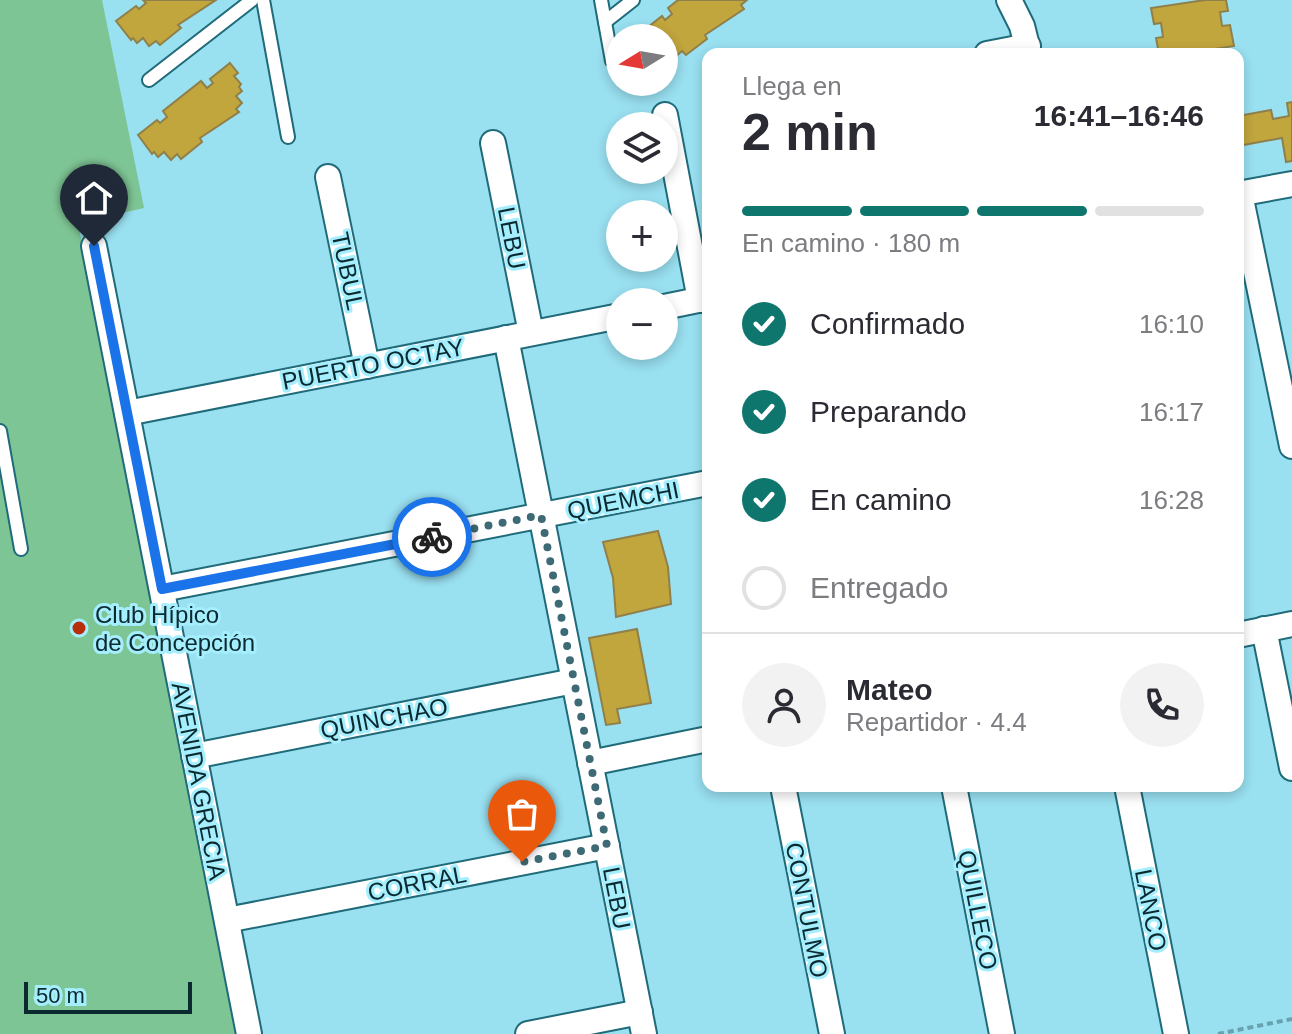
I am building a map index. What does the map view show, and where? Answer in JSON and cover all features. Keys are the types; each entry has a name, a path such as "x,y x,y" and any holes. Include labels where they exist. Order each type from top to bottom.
{"street":[{"path":"1009,0 1022,26 1028,48"},
{"name":"LEBU","path":"493,143 531,333"},
{"path":"678,176 702,290"},
{"name":"TUBUL","path":"328,177 367,366"},
{"path":"1244,193 1292,184"},
{"path":"1244,218 1292,446"},
{"name":"AVENIDA GRECIA","path":"94,246 249,1034"},
{"path":"678,304 702,299"},
{"name":"PUERTO OCTAY","path":"127,413 606,319"},
{"name":"LEBU","path":"506,338 642,1023"},
{"name":"QUEMCHI","path":"162,589 702,484"},
{"path":"1244,634 1292,624"},
{"path":"1264,629 1292,768"},
{"name":"QUINCHAO","path":"194,756 574,681"},
{"path":"590,763 702,740"},
{"name":"CONTULMO","path":"784,792 832,1034"},
{"name":"QUILLECO","path":"955,792 1002,1034"},
{"name":"LANCO","path":"1128,792 1176,1034"},
{"name":"CORRAL","path":"227,920 607,846"},
{"path":"528,1034 642,1023"}],"lane":[{"path":"149,80 252,0"},
{"path":"263,0 288,137"},
{"path":"601,0 606,28"},
{"path":"605,22 633,0"},
{"path":"0,431 21,549"}],"path":[{"path":"1218,1034 1292,1019"}],"green space":[{"name":"Club Hípico de Concepción","path":"0,0 102,0 144,208 78,223 238,1034 0,1034"}],"building":[{"path":"143,0 216,0 178,25 181,28 160,45 156,41 149,46 143,38 137,43 133,38 131,40 116,21 136,6 139,9 146,3"},
{"path":"678,0 747,0 741,5 744,9 705,35 707,39 686,55 682,51 678,54 678,24 652,24 662,16 665,20 672,14 668,8"},
{"path":"1226,0 1228,11 1220,12 1222,26 1230,25 1234,46 1158,48 1156,38 1163,37 1161,23 1154,24 1151,8"},
{"path":"230,63 238,73 234,76 241,84 239,87 242,91 236,96 242,103 236,109 239,112 200,138 202,142 181,159 177,154 171,160 164,152 158,157 154,152 152,154 138,135 157,120 160,123 167,117 163,111 201,81 207,88 213,83 210,79"},
{"path":"1292,102 1292,161 1286,162 1282,138 1244,145 1244,115 1271,110 1273,119 1289,116 1287,103"},
{"path":"658,531 668,567 671,604 616,617 613,578 603,542"},
{"path":"637,629 651,703 617,709 620,723 606,725 589,638"}],"way so far":[{"path":"432,537 541,515 607,846 522,862"}],"place":[{"name":"Club Hípico de Concepción","path":"79,628"}],"route":[{"path":"94,246 162,589 432,537"}]}
